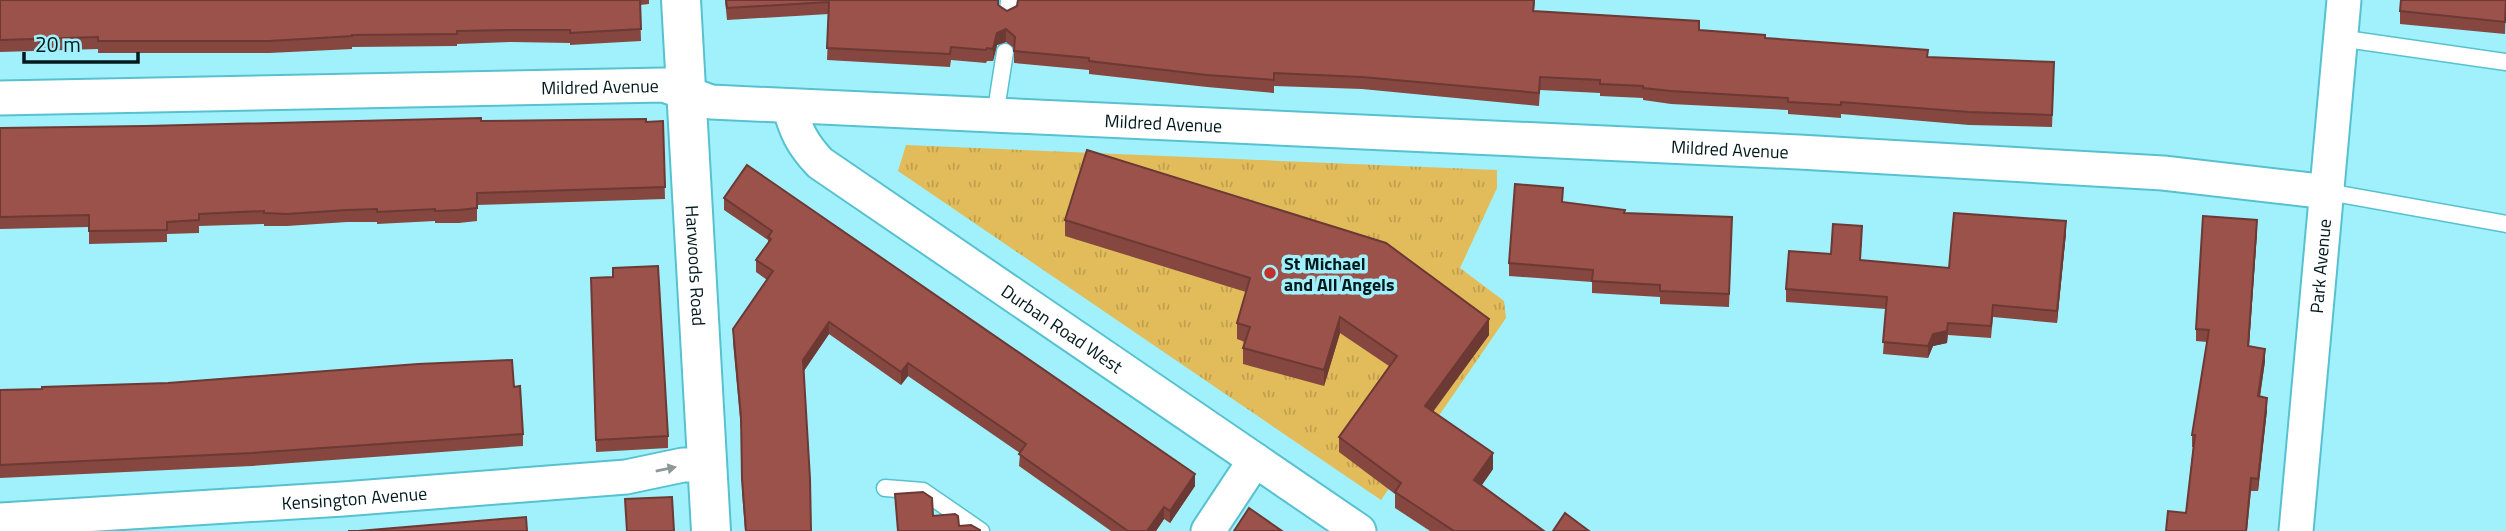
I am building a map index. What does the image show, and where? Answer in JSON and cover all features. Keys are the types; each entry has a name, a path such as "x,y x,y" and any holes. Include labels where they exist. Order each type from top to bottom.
{"street":[{"name":"Harwoods Road","path":"681,0 711,531"},
{"name":"Park Avenue","path":"2296,531 2344,0"},
{"name":"Mildred Avenue","path":"0,98 664,85 711,102 2136,171 2328,192"},
{"name":"Durban Road West","path":"789,106 804,145 820,163 1359,531"},
{"path":"1208,531 1255,460"},
{"name":"Kensington Avenue","path":"0,520 343,499 626,477 683,465 708,466"}],"lane":[{"path":"2339,38 2506,62"},
{"path":"995,116 1005,51"},
{"path":"2328,192 2506,224"},
{"path":"885,488 923,491 981,531"}],"green space":[{"path":"906,145 1497,170 1497,188 1460,268 1504,301 1506,318 1381,500 898,171"}],"building":[{"path":"0,0 640,0 641,29 570,33 570,30 457,31 457,34 352,35 269,41 98,41 98,37 0,40"},
{"path":"726,0 998,0 998,5 1007,11 1017,6 1018,0 1534,0 1533,11 1699,21 1699,30 1765,35 1765,38 1928,50 1927,57 2054,62 2052,115 1969,112 1841,102 1841,105 1788,102 1788,98 1671,91 1643,86 1600,84 1600,80 1540,77 1539,93 1362,77 1274,73 1274,80 1207,75 1089,61 1089,58 1014,51 1015,37 1006,29 997,33 993,49 951,47 950,54 827,48 829,2 727,8"},
{"path":"2401,0 2506,0 2505,22 2400,11"},
{"path":"481,118 481,121 663,121 665,187 477,193 477,208 459,210 377,212 377,209 287,214 264,211 199,214 199,220 167,222 167,230 89,231 89,215 0,217 0,128"},
{"path":"1087,150 1386,243 1489,319 1425,406 1493,453 1474,480 1544,531 1454,531 1395,492 1401,483 1339,437 1397,356 1340,317 1324,370 1243,348 1250,327 1237,323 1250,278 1065,220"},
{"path":"747,165 1195,474 1170,511 1164,507 1147,531 1128,531 1019,454 1026,444 908,363 901,372 829,322 803,360 811,531 746,531 741,417 733,329 773,271 756,260 771,239 768,237 772,231 724,198"},
{"path":"1515,184 1563,188 1562,202 1625,210 1624,213 1732,217 1729,294 1660,291 1660,285 1592,281 1593,270 1509,263"},
{"path":"1954,213 2066,221 2057,311 1993,305 1991,326 1948,323 1947,331 1933,334 1928,346 1883,342 1887,297 1786,289 1789,251 1831,254 1833,224 1862,226 1860,260 1949,268"},
{"path":"2203,216 2257,220 2248,346 2265,349 2258,396 2267,398 2258,479 2251,478 2246,531 2166,531 2168,511 2186,513 2195,435 2192,435 2209,330 2196,329"},
{"path":"658,266 668,436 596,440 591,278 613,277 613,268"},
{"path":"512,360 514,387 520,386 523,434 252,453 0,465 0,390 168,383 418,364"},
{"path":"923,492 932,498 933,516 955,514 958,516 959,526 971,525 980,531 898,531 895,494"},
{"path":"672,497 674,531 627,531 625,499"},
{"path":"1249,508 1282,531 1234,531"},
{"path":"1565,513 1589,531 1553,531"},
{"path":"526,517 527,531 358,531"}],"place":[{"name":"St Michael and All Angels","path":"1270,273"}]}
